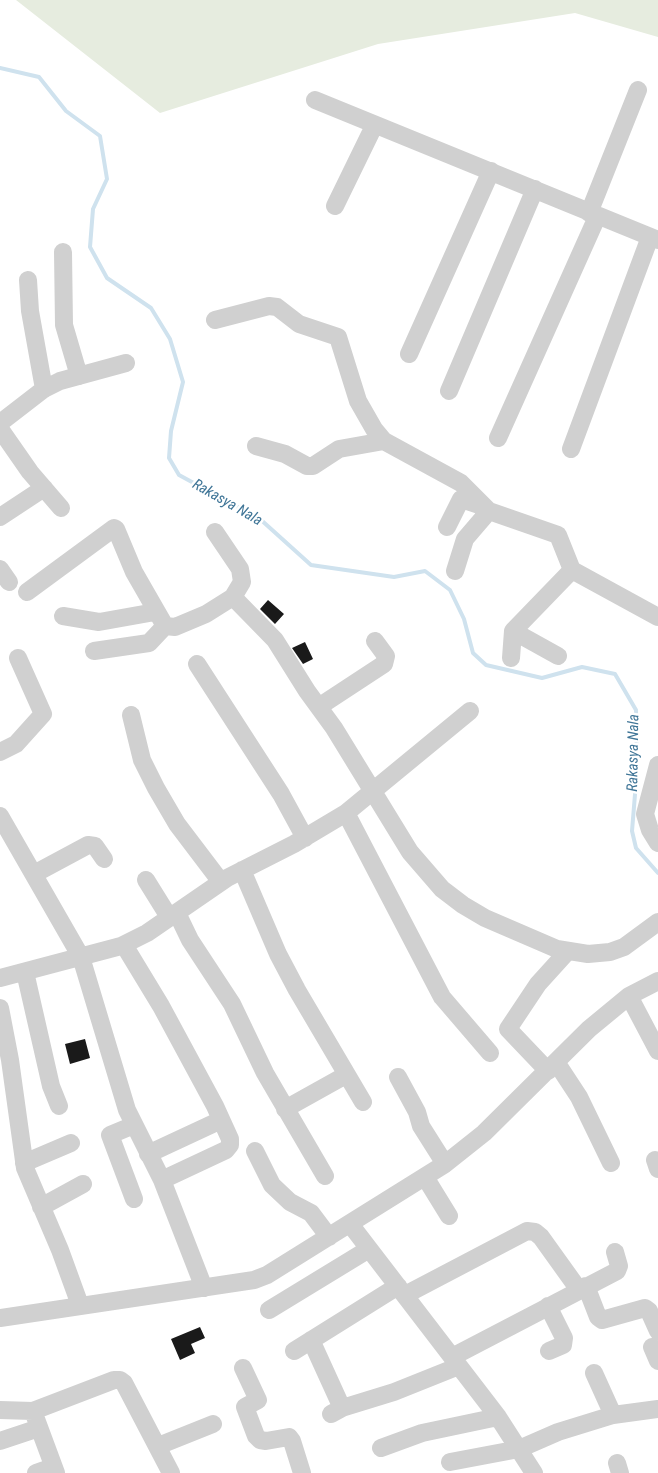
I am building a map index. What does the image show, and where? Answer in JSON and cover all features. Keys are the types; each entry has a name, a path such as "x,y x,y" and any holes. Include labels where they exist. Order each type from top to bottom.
{"street":[{"path":"498,438 593,215 638,90"},
{"path":"315,100 374,126 491,171 654,239 571,449"},
{"path":"335,206 374,126"},
{"path":"409,354 491,171"},
{"path":"449,391 535,190"},
{"path":"63,252 64,325 78,376"},
{"path":"28,280 30,311 44,389"},
{"path":"215,320 269,306 277,307 299,324 338,337 358,401 374,429 384,441 400,452 461,483 486,509"},
{"path":"0,423 44,389 78,376 126,363"},
{"path":"0,429 61,508"},
{"path":"256,446 285,454 307,466 313,466 340,449 384,441"},
{"path":"0,517 44,488"},
{"path":"447,527 461,499 558,535 572,570 658,617"},
{"path":"455,571 469,531 486,509"},
{"path":"27,592 114,528 134,572 160,619 174,627 206,614 233,597 242,582 240,569 214,532"},
{"path":"511,658 513,631 572,570"},
{"path":"233,597 275,640 307,691 320,706 410,852 442,889 463,905 485,918 567,952 588,954 610,952 624,947 658,922"},
{"path":"62,616 99,622 160,619"},
{"path":"94,651 149,643 160,619"},
{"path":"513,631 558,656"},
{"path":"320,706 384,664 386,656 375,641"},
{"path":"0,752 16,744 43,714 18,658"},
{"path":"197,664 281,794 305,838"},
{"path":"0,978 124,944 173,915 221,882 305,838 346,813 470,711"},
{"path":"131,715 142,760 156,788 177,824 221,882"},
{"path":"658,765 645,814 650,830 658,843"},
{"path":"346,813 442,997 490,1053"},
{"path":"0,816 81,957 127,1110 162,1180 204,1288"},
{"path":"34,874 88,845 95,846 104,859"},
{"path":"242,870 282,961 363,1102"},
{"path":"146,880 173,915 232,1004 285,1109 325,1176"},
{"path":"124,944 161,1006 230,1140 230,1145 226,1150 162,1180"},
{"path":"567,952 538,984 508,1029 552,1066 579,1097 611,1163"},
{"path":"25,972 51,1086 58,1106"},
{"path":"0,1318 80,1304 254,1280 267,1275 446,1164 484,1133 589,1029 629,996 658,981"},
{"path":"629,996 653,1032 658,1051"},
{"path":"0,1008 10,1060 24,1163 80,1304"},
{"path":"285,1109 346,1075"},
{"path":"398,1077 419,1116 421,1126 446,1164"},
{"path":"148,1154 221,1120"},
{"path":"134,1125 110,1135 134,1199"},
{"path":"24,1163 71,1143"},
{"path":"255,1151 272,1185 290,1202 311,1213 329,1237"},
{"path":"425,1177 449,1216"},
{"path":"41,1207 83,1184"},
{"path":"350,1224 498,1418 534,1473"},
{"path":"294,1351 402,1291 527,1232 536,1232 541,1237 583,1288 598,1317 602,1320 645,1308 649,1311 656,1346"},
{"path":"269,1310 369,1249"},
{"path":"311,1340 337,1411 401,1389 455,1362 548,1306 617,1271 619,1261 615,1252"},
{"path":"548,1306 564,1338 563,1345 548,1350"},
{"path":"243,1368 258,1400 245,1407 256,1436 260,1440 266,1441 289,1437 302,1473"},
{"path":"594,1373 613,1415"},
{"path":"0,1410 33,1411 114,1380 120,1380 124,1383 171,1473"},
{"path":"450,1462 519,1449 558,1432 613,1415 658,1409"},
{"path":"33,1411 54,1470 36,1473"},
{"path":"381,1448 422,1433 498,1418"},
{"path":"158,1446 213,1424"},
{"path":"0,1441 40,1428"}],"shaded area":[{"path":"16,0 658,0 658,37 575,13 378,44 160,113"}],"building":[{"path":"268,600 284,614 275,624 260,609"},
{"path":"305,642 313,659 303,664 292,648"},
{"path":"85,1039 90,1058 70,1064 65,1044"},
{"path":"200,1327 205,1338 191,1344 195,1353 180,1360 171,1339"}],"waterway":[{"name":"Rakasya Nala","path":"0,68 39,77 66,111 100,136 107,179 93,209 90,247 107,278 151,308 170,339 183,382 171,431 169,458 179,475 260,519 311,565 394,577 425,571 450,590 464,619 473,653 486,665 542,678 582,667 615,674 636,710 637,770 632,831 636,848 658,873"}]}
